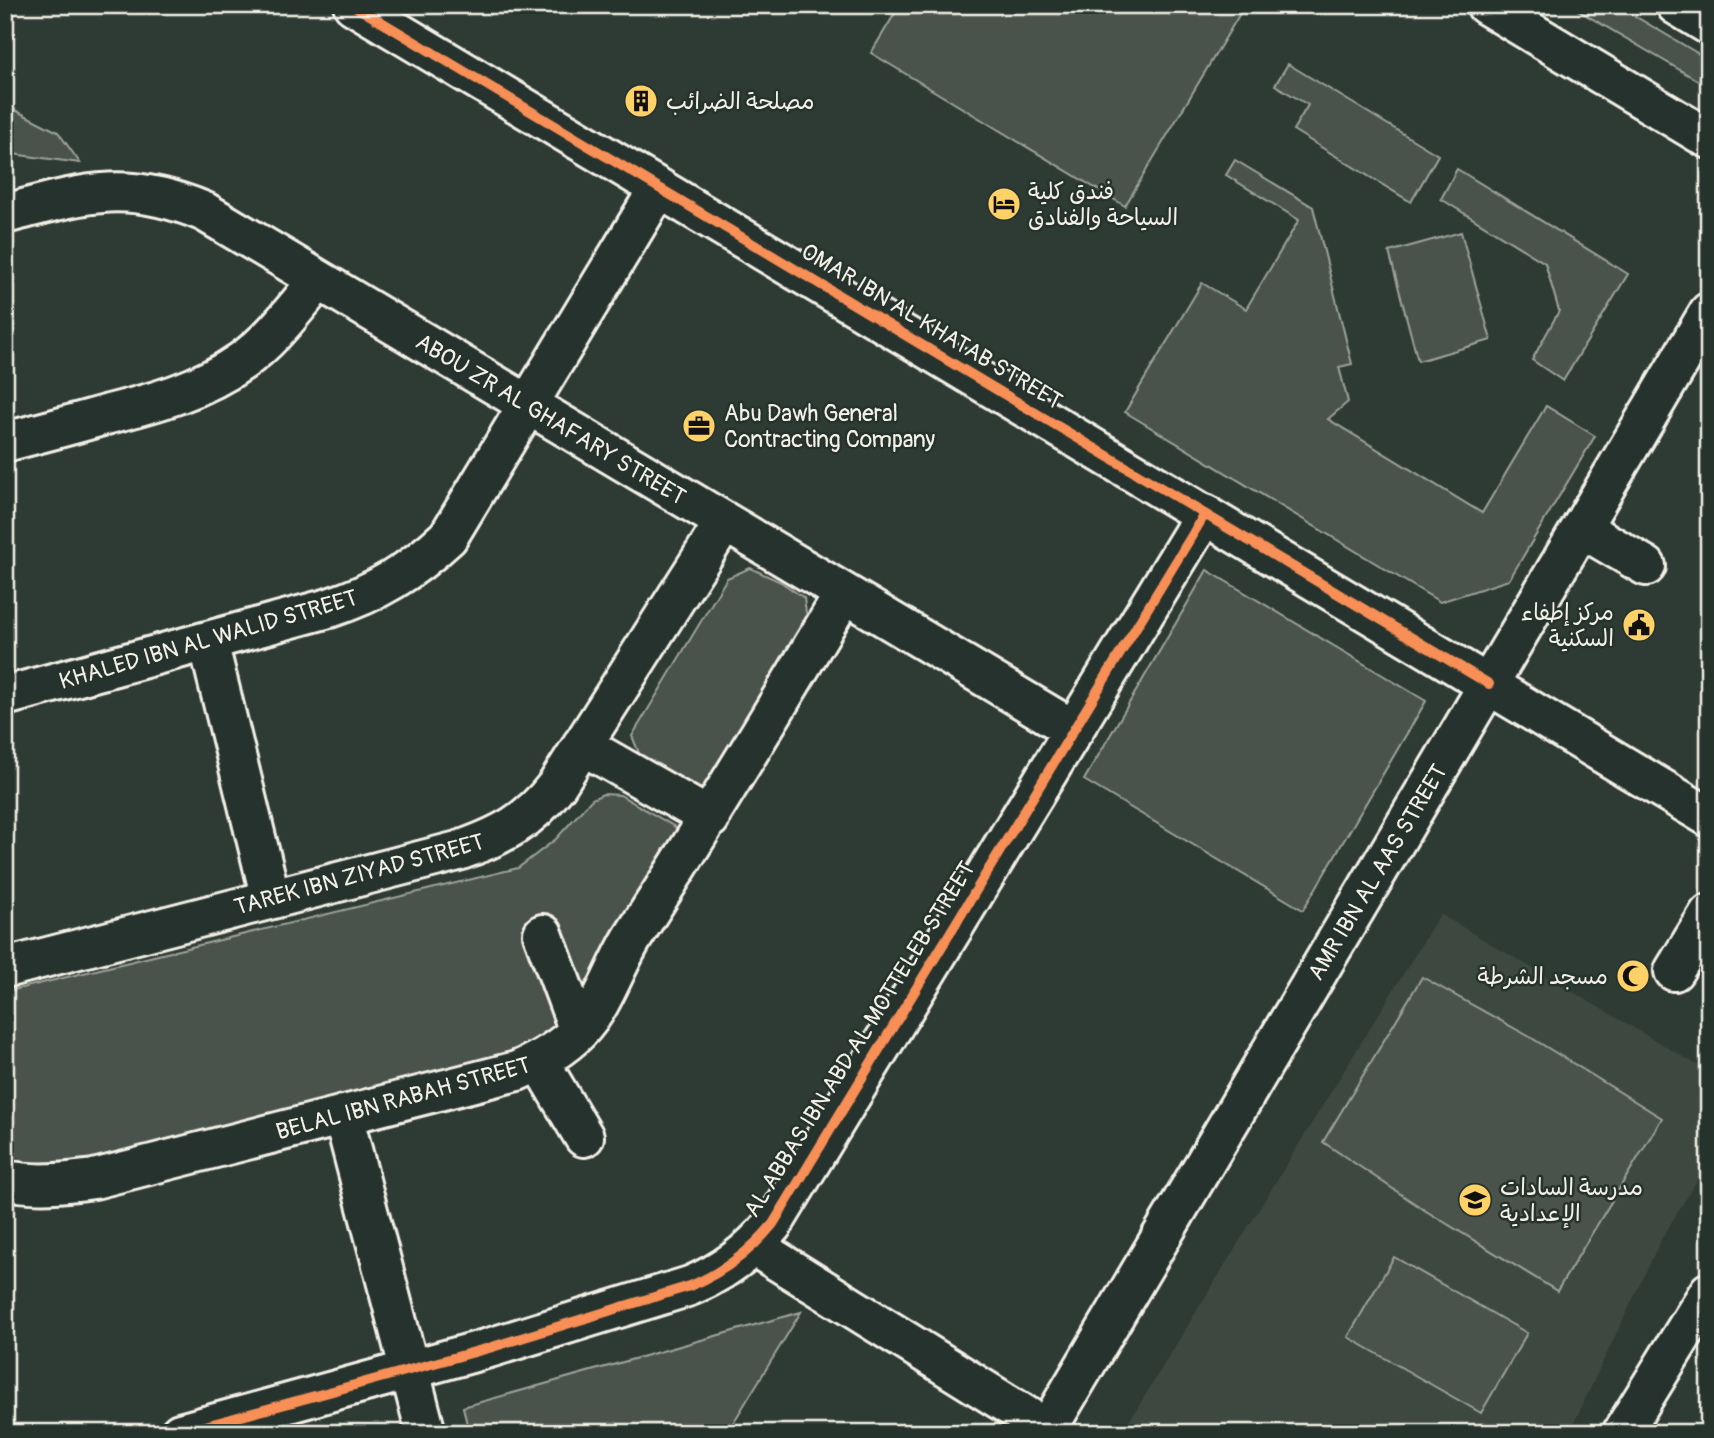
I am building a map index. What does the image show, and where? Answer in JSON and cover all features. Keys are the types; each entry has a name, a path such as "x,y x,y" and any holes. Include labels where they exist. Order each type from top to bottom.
{"street":[{"name":"OMAR IBN AL KHATAB STREET","path":"353,5 1709,817"},
{"path":"1486,5 1709,139"},
{"path":"1676,5 1709,25"},
{"name":"KHALED IBN AL WALID STREET","path":"5,696 363,597 394,581 423,561 448,537 659,188"},
{"name":"ABOU ZR AL GHAFARY STREET","path":"6,208 112,191 162,197 205,212 1073,730"},
{"path":"5,442 186,393 215,379 244,360 270,337 319,280"},
{"name":"AMR IBN AL AAS STREET","path":"1046,1431 1709,312"},
{"name":"AL ABBAS IBN ABD AL MOTTELEB STREET","path":"180,1433 489,1348 690,1286 716,1275 755,1247 773,1224 1205,514"},
{"name":"TAREK IBN ZIYAD STREET","path":"5,968 458,851 512,829 544,802 724,523"},
{"path":"1581,528 1646,566"},
{"name":"BELAL IBN RABAH STREET","path":"5,1180 54,1184 94,1179 517,1071 560,1048 579,1031 595,1010 625,949 709,818 844,594"},
{"path":"208,641 271,900"},
{"path":"582,745 709,818"},
{"path":"1674,971 1709,914"},
{"path":"543,934 579,1031"},
{"path":"539,1061 584,1137"},
{"path":"343,1115 426,1433"},
{"path":"755,1247 1046,1431"},
{"path":"1622,1433 1709,1292"}],"shaded area":[{"path":"900,5 1245,5 1125,206 871,53"},
{"path":"1569,5 1616,5 1709,60 1709,87"},
{"path":"1288,64 1438,155 1411,202 1293,130 1308,105 1275,85"},
{"path":"5,105 58,132 80,163 5,153"},
{"path":"1235,160 1313,207 1352,364 1339,367 1348,402 1328,419 1482,513 1546,406 1595,436 1509,580 1440,602 1125,412 1202,283 1246,309 1299,220 1226,175"},
{"path":"1457,169 1628,274 1563,381 1532,360 1559,311 1545,263 1441,199"},
{"path":"1461,232 1491,340 1418,361 1389,252"},
{"path":"750,568 781,582 804,598 808,626 710,790 692,793 643,763 632,736 727,578"},
{"path":"1207,570 1426,701 1303,910 1084,780"},
{"path":"603,794 620,795 675,827 679,838 573,1041 59,1188 5,1170 5,992 518,868 556,839 592,799"},
{"name":"مدرسة السادات الإعدادية","path":"1440,914 1709,1072 1709,1160 1661,1240 1569,1433 1122,1433"},
{"path":"1422,977 1530,1037 1662,1118 1557,1291 1426,1211 1323,1142"},
{"path":"1394,1257 1527,1333 1481,1413 1348,1337"},
{"path":"801,1312 727,1433 469,1433 463,1407"}],"cycle path":[{"path":"353,5 1489,684"},
{"path":"180,1433 489,1348 690,1286 725,1268 755,1244 773,1224 1205,514"}],"place":[{"name":"مصلحة الضرائب","path":"641,101"},
{"name":"فندق كلية السياحة والفنادق","path":"1004,204"},
{"name":"Abu Dawh General Contracting Company","path":"699,426"},
{"name":"مركز إطفاء السكنية","path":"1639,625"},
{"name":"مسجد الشرطة","path":"1633,976"},
{"name":"مدرسة السادات الإعدادية","path":"1475,1200"}]}
